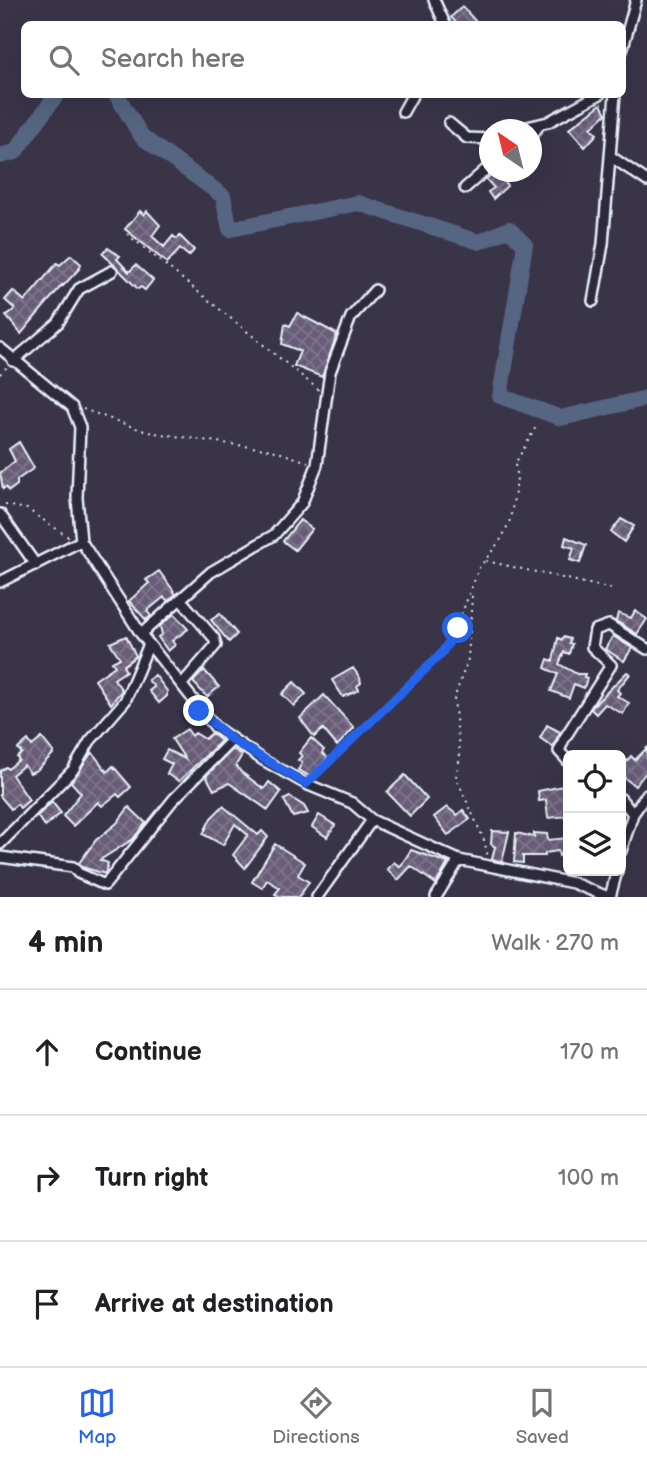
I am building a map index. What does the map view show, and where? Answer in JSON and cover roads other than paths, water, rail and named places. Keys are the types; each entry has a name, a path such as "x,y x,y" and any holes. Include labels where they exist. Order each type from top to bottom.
{"street":[{"path":"434,0 444,21"},
{"path":"626,36 636,0"},
{"path":"403,112 411,98"},
{"path":"542,123 592,98"},
{"path":"593,301 600,271 598,258 603,244 615,98"},
{"path":"449,122 467,138 479,139"},
{"path":"610,156 647,181"},
{"path":"465,188 479,175"},
{"path":"13,361 58,323 79,289 112,271"},
{"path":"141,634 211,572 256,548 290,520 302,503 317,465 325,394 346,328 358,308 376,290"},
{"path":"0,348 72,407 80,427 78,542 141,634 182,684 199,711 232,740 306,784 352,803 372,820 459,860 573,883 609,897 615,876"},
{"path":"0,514 36,565"},
{"path":"0,582 78,542"},
{"path":"181,600 214,638 216,645 182,684"},
{"path":"563,755 559,751 564,738 611,668 593,647 595,630 609,625 647,649"},
{"path":"0,844 73,770 90,741 125,701 149,644"},
{"path":"0,857 73,867 78,873 105,885 173,800 232,740"},
{"path":"626,836 633,814 647,794"},
{"path":"626,805 633,814"},
{"path":"317,897 372,820"},
{"path":"436,897 459,860"}],"waterway":[{"path":"0,156 15,152 54,98"},
{"path":"118,98 142,137 223,196 230,229 358,203 479,242 509,229 525,245 500,396 561,418 647,398"}]}
